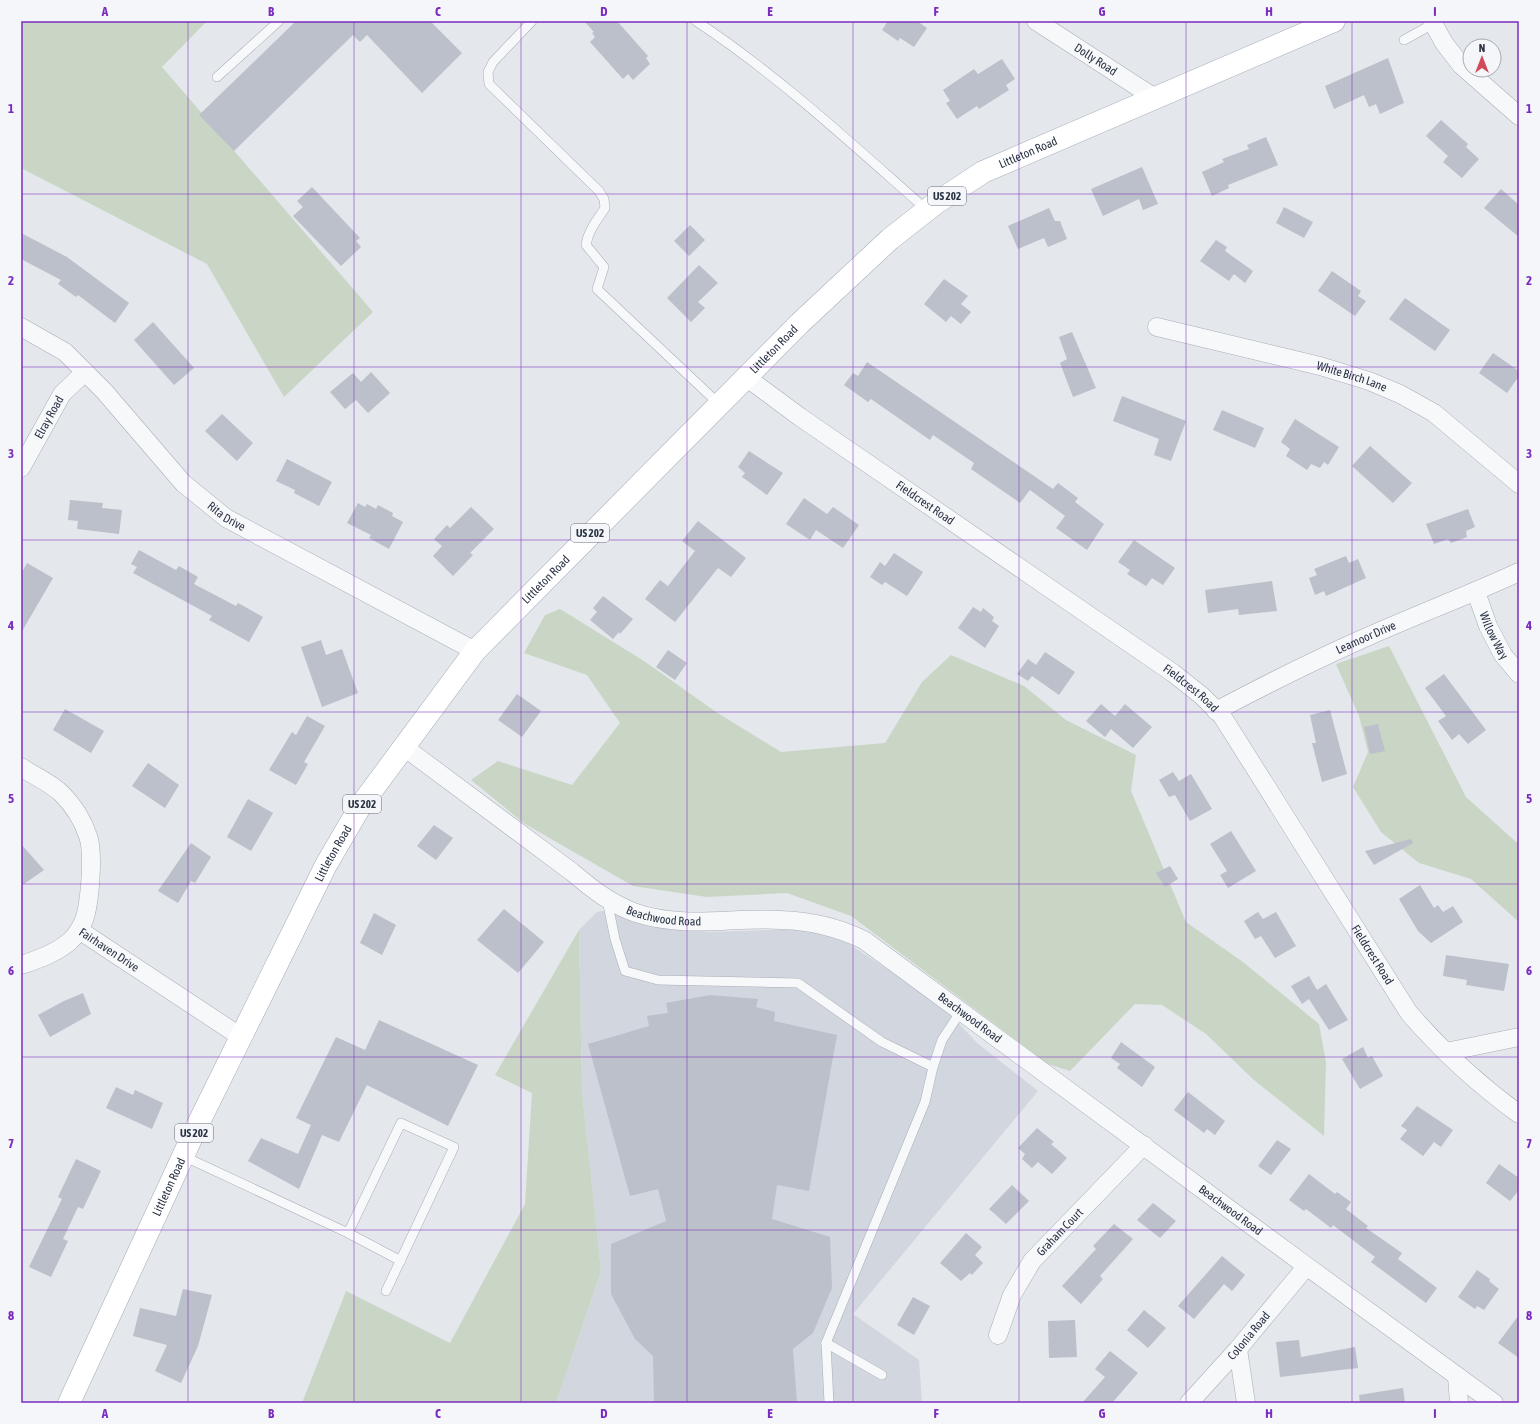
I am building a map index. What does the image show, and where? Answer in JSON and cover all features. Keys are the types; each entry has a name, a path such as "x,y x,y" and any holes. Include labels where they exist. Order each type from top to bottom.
{"main road":[{"name":"Littleton Road","path":"69,1403 183,1156 326,865 361,805 475,651 800,323 890,239 927,210 983,172 1334,21"}],"street":[{"name":"Dolly Road","path":"1036,21 1155,98"},
{"path":"1432,23 1444,43 1461,65 1519,116"},
{"name":"Rita Drive","path":"21,327 65,352 104,391 183,483 226,518 475,651"},
{"name":"White Birch Lane","path":"1158,327 1320,366 1369,381 1400,394 1434,413 1519,484"},
{"name":"Elray Road","path":"21,468 62,394 85,372"},
{"name":"Fieldcrest Road","path":"746,377 800,417 1173,673 1202,696 1226,723 1410,1013 1446,1052 1498,1098 1519,1114"},
{"name":"Leamoor Drive","path":"1216,711 1265,685 1361,639 1476,592 1519,572"},
{"name":"Willow Way","path":"1476,592 1488,626 1503,655 1519,674"},
{"name":"Beachwood Road","path":"404,747 607,900 636,913 664,920 693,922 781,920 818,924 842,930 864,940 1144,1145 1306,1267 1494,1403"},
{"name":"Fairhaven Drive","path":"21,767 62,794 77,813 88,835 90,847 89,896 84,920 79,930 241,1037"},
{"path":"21,965 49,954 70,941 79,930"},
{"path":"1446,1052 1519,1037"},
{"name":"Graham Court","path":"998,1335 1012,1295 1032,1261 1144,1145"},
{"name":"Colonia Road","path":"1189,1403 1238,1349 1306,1267"},
{"path":"1238,1349 1246,1403"},
{"path":"1457,1376 1459,1403"}],"lane":[{"path":"217,77 279,21"},
{"path":"532,21 493,62 488,72 490,84 577,168 599,191 604,199 605,208 587,237 586,245 604,267 597,290 719,404"},
{"path":"696,21 731,44 792,91 927,210"},
{"path":"1404,40 1432,23"},
{"path":"607,900 625,971 658,980 798,983 882,1042 933,1067"},
{"path":"829,1403 826,1343 925,1102 933,1067 942,1040 961,1012"},
{"path":"348,1233 401,1123 454,1146 386,1291"},
{"path":"183,1156 348,1233 401,1260"},
{"path":"826,1343 882,1375"}],"shaded area":[{"path":"610,910 659,925 709,932 806,929 837,936 943,1006 976,1042 1038,1091 853,1314 919,1360 922,1403 556,1403 601,1271 582,1091 579,930 597,912"}],"green space":[{"path":"21,21 207,21 162,67 373,312 284,397 207,264 21,168"},
{"path":"560,609 644,661 716,712 781,752 885,743 922,682 951,655 1024,686 1066,720 1136,755 1131,791 1186,922 1243,962 1319,1024 1326,1062 1324,1136 1254,1080 1206,1034 1162,1005 1135,1004 1070,1071 1048,1064 851,916 787,893 707,897 633,886 525,824 471,780 498,761 572,785 620,723 587,675 524,653 545,615"},
{"path":"1389,646 1466,797 1516,842 1519,842 1519,922 1471,879 1419,863 1381,832 1353,787 1368,752 1359,716 1336,664"},
{"path":"579,930 582,1091 601,1271 556,1403 302,1403 346,1291 450,1343 525,1204 532,1093 495,1075"}],"building":[{"path":"296,21 430,21 462,53 422,93 367,35 360,42 353,35 234,151 199,115"},
{"path":"584,21 617,21 648,56 646,58 650,64 633,80 628,74 623,79 590,42 595,37 592,33 594,32"},
{"path":"888,21 917,21 927,28 914,47 900,38 898,41 882,30"},
{"path":"1388,58 1404,103 1380,114 1376,104 1369,107 1364,95 1334,109 1325,86"},
{"path":"1002,59 1015,79 1006,85 1009,90 979,109 977,106 957,119 946,103 950,101 943,90 974,69 978,74"},
{"path":"1441,120 1468,144 1466,147 1479,159 1462,178 1443,162 1448,156 1426,136"},
{"path":"1266,137 1278,165 1228,185 1229,188 1212,196 1202,172 1224,162 1222,159 1249,149 1247,145"},
{"path":"1142,167 1158,204 1143,210 1139,199 1103,216 1091,189"},
{"path":"312,187 360,238 356,241 361,247 341,266 293,216 303,207 297,201"},
{"path":"1501,189 1519,205 1519,237 1484,208"},
{"path":"1284,207 1313,222 1304,238 1276,223"},
{"path":"1049,208 1055,221 1060,221 1067,239 1048,247 1044,238 1018,249 1008,226"},
{"path":"690,225 705,240 689,256 674,241"},
{"path":"21,233 67,257 129,303 115,323 78,295 76,297 58,284 61,280 21,259"},
{"path":"1216,240 1227,247 1225,251 1253,271 1245,283 1234,274 1229,281 1200,261"},
{"path":"699,265 718,283 698,302 705,308 691,322 667,298"},
{"path":"1332,271 1361,291 1358,296 1366,301 1355,316 1318,291"},
{"path":"944,279 968,296 961,304 971,312 961,324 951,316 946,322 924,304"},
{"path":"1405,298 1450,330 1435,351 1389,319"},
{"path":"153,322 194,368 174,385 134,340"},
{"path":"1072,332 1096,388 1073,397 1060,363 1067,359 1059,337"},
{"path":"1493,353 1519,371 1519,376 1507,393 1479,373"},
{"path":"867,362 1053,489 1058,483 1078,498 1075,502 1104,524 1087,550 1056,528 1065,516 1030,490 1020,503 971,469 974,463 933,435 930,440 871,399 868,402 844,385 853,373 858,376"},
{"path":"371,372 390,393 368,413 356,400 345,409 330,392 353,373 361,382"},
{"path":"1122,396 1186,421 1171,461 1154,455 1159,439 1113,421"},
{"path":"1222,410 1264,428 1255,448 1213,430"},
{"path":"222,414 253,443 237,461 205,431"},
{"path":"1295,419 1339,447 1328,465 1324,462 1320,468 1311,464 1307,470 1286,456 1290,449 1281,442"},
{"path":"1370,446 1412,483 1393,503 1352,466"},
{"path":"749,451 783,473 767,495 742,477 745,473 738,467"},
{"path":"287,459 332,482 319,506 294,493 295,490 276,481"},
{"path":"804,498 827,514 833,507 859,525 843,548 816,530 810,540 786,524"},
{"path":"70,500 103,503 102,508 122,510 119,534 77,529 78,521 68,520"},
{"path":"358,503 365,507 367,504 376,509 378,505 393,513 392,516 403,522 389,549 369,538 371,535 347,523"},
{"path":"471,507 494,529 470,553 473,555 453,576 433,556 442,546 434,539 447,525 450,528"},
{"path":"1468,509 1475,527 1466,531 1467,537 1451,543 1448,539 1434,544 1426,524"},
{"path":"698,521 746,558 731,577 718,568 675,622 645,599 660,580 668,586 695,551 682,541"},
{"path":"1134,540 1175,568 1163,585 1152,578 1146,586 1127,574 1130,570 1118,562"},
{"path":"139,550 176,570 179,566 198,577 194,584 236,606 238,603 263,617 249,642 209,620 212,616 133,573 137,567 131,564"},
{"path":"894,553 923,572 907,596 885,582 882,585 870,577 880,562 885,566"},
{"path":"1346,556 1349,563 1358,559 1366,578 1326,596 1324,591 1315,595 1309,578 1317,575 1314,569"},
{"path":"27,563 53,578 21,633 21,574"},
{"path":"1272,581 1277,611 1239,615 1238,609 1208,613 1205,590"},
{"path":"603,596 633,619 620,634 619,632 613,639 590,620 597,612 593,608"},
{"path":"973,607 981,612 983,608 994,617 992,621 999,626 985,648 958,628"},
{"path":"321,640 326,655 342,649 358,693 322,707 301,647"},
{"path":"668,650 687,663 675,680 656,667"},
{"path":"1045,652 1075,672 1059,695 1032,676 1028,681 1017,674 1028,659 1036,665"},
{"path":"1444,674 1486,730 1468,744 1459,734 1452,740 1438,721 1446,716 1425,688"},
{"path":"517,694 541,711 522,737 498,720"},
{"path":"1101,704 1115,716 1125,704 1152,727 1133,748 1111,729 1105,737 1086,721"},
{"path":"65,709 104,731 91,753 53,730"},
{"path":"1330,710 1347,774 1322,782 1312,743 1316,743 1310,715"},
{"path":"307,716 325,726 304,762 308,764 296,785 269,770 292,732 296,735"},
{"path":"1378,724 1385,751 1370,754 1364,727"},
{"path":"148,763 179,785 165,808 132,786"},
{"path":"1173,772 1179,781 1191,774 1212,809 1190,821 1175,795 1169,797 1159,780"},
{"path":"248,799 273,813 251,851 227,837"},
{"path":"434,825 453,838 436,860 417,846"},
{"path":"1231,831 1256,871 1228,888 1220,875 1227,871 1210,844"},
{"path":"1411,839 1413,843 1374,865 1365,851"},
{"path":"191,843 211,857 195,883 191,881 178,903 158,891"},
{"path":"21,844 44,870 21,886"},
{"path":"1170,866 1178,879 1165,887 1156,873"},
{"path":"1420,885 1434,908 1438,905 1443,912 1453,906 1463,922 1431,943 1418,931 1399,899"},
{"path":"504,909 544,942 518,973 477,940"},
{"path":"1258,912 1263,919 1276,912 1296,946 1275,958 1261,936 1255,939 1244,921"},
{"path":"374,913 396,925 382,955 360,943"},
{"path":"1446,955 1509,964 1504,991 1466,985 1467,980 1443,976"},
{"path":"1309,976 1317,990 1326,984 1348,1020 1329,1030 1309,999 1302,1004 1291,986"},
{"path":"83,993 91,1014 50,1037 38,1015"},
{"path":"710,995 758,999 756,1007 775,1012 774,1021 837,1035 809,1191 777,1185 772,1219 830,1237 832,1288 813,1333 793,1349 797,1403 654,1403 653,1356 635,1339 611,1294 611,1244 666,1221 658,1189 630,1196 588,1044 649,1026 647,1016 668,1013 666,1003"},
{"path":"379,1020 478,1065 448,1126 367,1085 339,1142 322,1135 299,1189 248,1161 261,1138 298,1154 311,1125 296,1118 336,1037 365,1050"},
{"path":"1121,1042 1155,1067 1142,1087 1117,1068 1120,1064 1111,1058"},
{"path":"1363,1047 1368,1058 1372,1056 1383,1076 1360,1089 1342,1059"},
{"path":"116,1087 133,1095 135,1090 163,1103 152,1129 106,1108"},
{"path":"1188,1092 1225,1121 1215,1135 1207,1129 1204,1133 1174,1110"},
{"path":"1417,1106 1453,1130 1441,1147 1434,1142 1423,1156 1400,1139 1407,1130 1401,1126"},
{"path":"1037,1128 1054,1142 1051,1144 1067,1158 1052,1174 1038,1162 1032,1168 1022,1159 1025,1154 1018,1148"},
{"path":"1277,1140 1291,1149 1271,1175 1258,1166"},
{"path":"76,1159 101,1171 83,1209 78,1207 63,1239 68,1241 51,1277 29,1267 62,1199 58,1197"},
{"path":"1499,1164 1519,1178 1519,1190 1510,1201 1486,1183"},
{"path":"1309,1174 1335,1194 1337,1192 1351,1202 1346,1209 1368,1226 1366,1228 1402,1253 1398,1259 1437,1288 1426,1303 1371,1262 1375,1257 1333,1225 1331,1228 1306,1209 1304,1211 1289,1200"},
{"path":"1012,1185 1029,1201 1006,1224 989,1209"},
{"path":"1153,1203 1176,1221 1160,1238 1137,1220"},
{"path":"1114,1224 1133,1239 1100,1276 1103,1279 1081,1304 1062,1286 1096,1249 1093,1246"},
{"path":"966,1233 982,1247 975,1255 983,1263 972,1275 970,1273 961,1281 940,1263"},
{"path":"1222,1256 1245,1275 1232,1291 1224,1284 1194,1319 1178,1306"},
{"path":"1477,1270 1490,1279 1489,1281 1499,1289 1484,1310 1477,1306 1475,1309 1458,1297"},
{"path":"183,1289 212,1295 198,1346 181,1383 155,1371 167,1345 133,1336 140,1308 176,1316"},
{"path":"913,1297 930,1306 914,1335 897,1325"},
{"path":"1144,1310 1166,1328 1148,1348 1127,1330"},
{"path":"1519,1315 1519,1358 1498,1343"},
{"path":"1075,1320 1077,1357 1049,1358 1048,1321"},
{"path":"1299,1340 1301,1357 1355,1347 1358,1368 1280,1377 1276,1342"},
{"path":"1110,1351 1138,1373 1112,1403 1082,1403 1105,1377 1095,1369"},
{"path":"1403,1388 1405,1403 1360,1403 1359,1395"}]}
